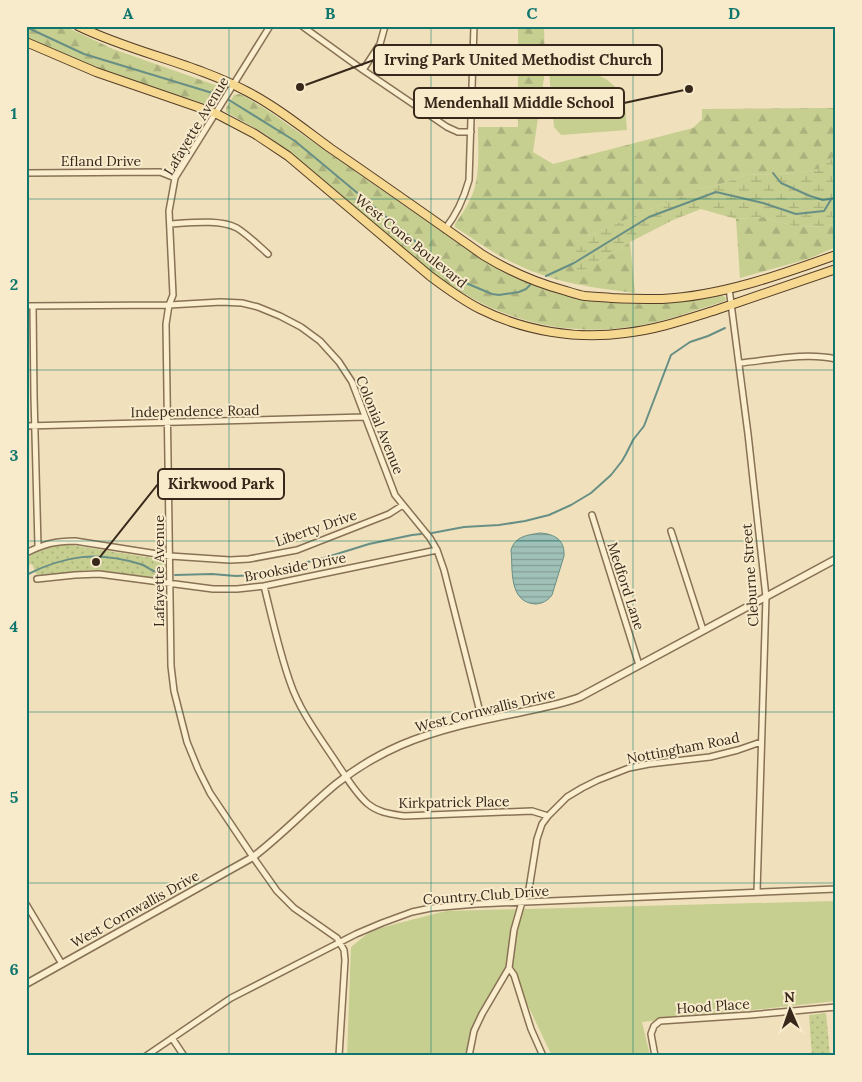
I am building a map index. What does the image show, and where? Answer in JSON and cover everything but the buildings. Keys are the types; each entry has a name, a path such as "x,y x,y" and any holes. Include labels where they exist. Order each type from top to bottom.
{"main road":[{"name":"West Cone Boulevard","path":"78,26 94,34 205,74 250,93 483,255 524,277 553,287 585,296 636,299 687,296 762,280 836,255"},
{"name":"West Cone Boulevard","path":"26,42 96,72 215,113 255,134 288,156 430,276 452,292 480,309 502,318 543,330 585,335 623,334 656,328 732,305 836,269"}],"street":[{"name":"Lafayette Avenue","path":"270,26 175,178 169,212 173,295 169,305 166,324 171,666 174,692 187,742 210,793 277,891 293,907 337,938 341,943"},
{"path":"302,26 447,128 458,132 471,132"},
{"path":"363,70 380,44 385,26"},
{"path":"446,229 466,194 469,180 474,26"},
{"name":"Efland Drive","path":"26,173 160,172 175,178"},
{"path":"170,224 220,223 235,227 268,254"},
{"name":"Cleburne Street","path":"730,288 753,472 766,597 757,892"},
{"name":"Colonial Avenue","path":"26,306 242,303 258,307 301,326 320,341 339,362 352,382 395,495 430,538 437,550 444,570 482,720"},
{"path":"33,306 38,546"},
{"path":"740,363 805,356 836,359"},
{"name":"Independence Road","path":"26,426 365,418"},
{"name":"Liberty Drive","path":"26,553 38,546 59,541 75,541 170,556 230,560 250,559 297,550 389,514 403,505"},
{"name":"Medford Lane","path":"592,515 639,665"},
{"path":"672,531 704,630"},
{"name":"Brookside Drive","path":"37,580 100,574 213,590 237,589 264,586 437,550"},
{"name":"West Cornwallis Drive","path":"26,984 253,857 275,840 336,784 374,759 408,742 431,734 482,720 571,701 836,559"},
{"name":"Kirkpatrick Place","path":"264,586 290,683 298,701 315,731 346,777 361,797 370,805 378,810 404,816 532,811 548,816"},
{"name":"Nottingham Road","path":"469,1056 474,1030 509,968 514,930 522,902 529,889 542,824 548,816 567,797 582,788 629,768 710,757 761,742"},
{"name":"Country Club Drive","path":"146,1056 231,998 382,923 412,912 457,906 522,902 836,889"},
{"path":"26,904 62,964"},
{"path":"339,1056 345,960 341,943"},
{"path":"509,968 514,975 531,1029 543,1056"},
{"name":"Hood Place","path":"656,1056 651,1034 654,1026 660,1021 836,1007"},
{"path":"172,1038 184,1056"}],"green space":[{"path":"26,26 64,26 113,49 221,87 222,91 213,104 208,105 108,72 26,37"},
{"path":"518,26 544,26 545,71 533,152 553,164 693,128 702,119 702,109 836,108 836,155 818,169 800,173 746,175 718,185 702,188 589,235 572,259 579,272 601,261 630,242 635,293 575,284 532,271 501,257 455,227 476,183 478,127 518,127"},
{"path":"571,68 589,71 606,79 620,91 625,105 627,130 561,135 554,127 549,71"},
{"path":"239,94 264,108 474,254 511,275 549,289 608,302 628,304 668,303 722,295 726,298 725,301 659,321 609,329 557,327 508,315 461,292 438,277 290,152 262,132 226,112 226,108 234,95"},
{"path":"836,155 836,223 825,226 797,227 764,217 736,219 701,209 673,220 630,242 579,273 572,260 575,252 589,235 702,188 718,185 746,175 800,173 818,169"},
{"path":"764,217 797,227 825,226 836,223 836,247 808,259 740,278 736,219"},
{"path":"64,544 165,560 166,579 90,570 37,576 32,564 26,566 26,555 51,545"},
{"path":"836,901 836,1001 642,1022 650,1056 552,1056 512,972 494,987 470,1033 467,1056 347,1056 351,947 372,930 446,911"},
{"path":"826,1013 830,1055 836,1056 812,1056 809,1015"}],"water":[{"path":"540,533 554,536 558,539 563,546 564,556 552,595 544,602 535,604 526,602 516,591 512,574 511,550 519,539"}],"waterway":[{"path":"26,27 84,54 219,95"},
{"path":"229,100 295,141 440,264 466,283 499,295 519,292 530,285"},
{"path":"773,173 781,183 810,196 823,200 836,198"},
{"path":"546,276 574,263 649,217 716,192 763,203 796,214 824,211 832,198"},
{"path":"432,533 464,527 499,525 549,515 591,493 611,475 644,426 671,355 690,342 725,328"},
{"path":"175,575 254,575 324,558 369,544 421,534"},
{"path":"26,575 68,559 96,556 124,560 165,574"}],"place":[{"name":"Irving Park United Methodist Church","path":"300,87"},
{"name":"Mendenhall Middle School","path":"689,89"},
{"name":"Kirkwood Park","path":"96,562"}]}
